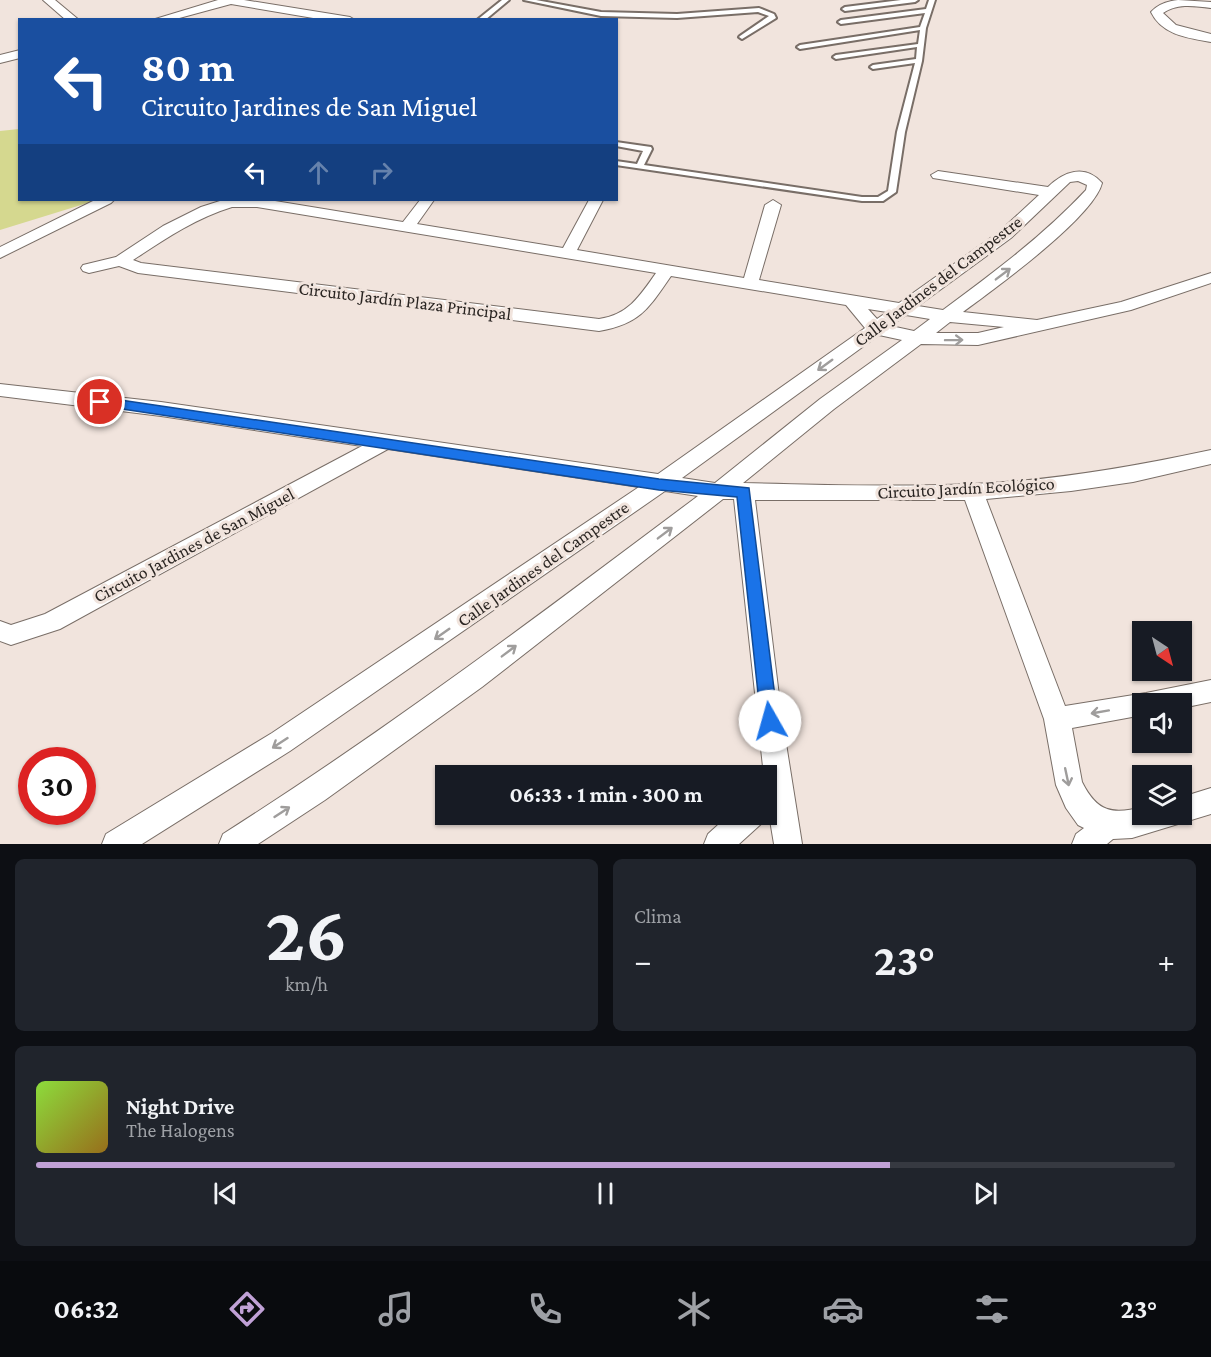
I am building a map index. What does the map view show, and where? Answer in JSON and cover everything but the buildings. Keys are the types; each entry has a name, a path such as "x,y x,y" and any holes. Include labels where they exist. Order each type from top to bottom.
{"street":[{"path":"48,0 71,18"},
{"path":"164,18 229,0 338,18"},
{"path":"1206,3 1184,2 1161,7 1157,12 1159,18 1177,30 1211,38"},
{"path":"0,59 18,54"},
{"path":"938,175 1050,192"},
{"name":"Calle Jardines del Campestre","path":"116,844 281,742 659,484 947,279 1005,235 1070,176 1087,178 1096,186 1064,224 1030,253 943,316 920,338 827,404 719,491 473,679 315,791 233,844"},
{"path":"0,253 104,201"},
{"name":"Circuito Jardín Plaza Principal","path":"89,268 121,261 169,229 206,210 231,202 258,201 406,228 568,253 852,302 943,316 1035,325"},
{"path":"406,228 426,201"},
{"path":"568,253 595,201"},
{"path":"750,284 773,205"},
{"name":"Circuito Jardín Plaza Principal","path":"121,261 138,268 599,325 620,323 634,315 667,270"},
{"path":"852,302 876,329 920,338 978,339 1125,306 1211,278"},
{"path":"947,279 975,294"},
{"path":"0,390 161,409 719,491"},
{"name":"Circuito Jardines de San Miguel","path":"0,631 11,635 52,622 383,443"},
{"name":"Circuito Jardín Ecológico","path":"719,491 973,492 1071,483 1133,474 1211,457"},
{"path":"744,492 769,765"},
{"path":"973,492 1057,719 1068,784 1082,809 1107,826"},
{"path":"1192,696 1211,692"},
{"path":"1057,719 1132,706"},
{"path":"1192,808 1211,801"},
{"path":"777,810 788,844"},
{"path":"1086,844 1107,826 1132,824"},
{"path":"718,844 739,825"}],"lane":[{"path":"483,18 506,0"},
{"path":"527,0 580,12 621,16 687,16 759,10 772,15 768,22 742,37"},
{"path":"846,9 915,0"},
{"path":"618,163 880,200 892,192 901,132 919,61 922,28 932,0"},
{"path":"841,22 928,11"},
{"path":"800,47 922,28"},
{"path":"836,57 921,45"},
{"path":"873,67 919,61"},
{"path":"618,144 648,149 640,166"}],"green space":[{"path":"18,129 18,201 94,201 0,230 0,131"}],"route":[{"path":"100,402 161,409 659,484 744,492 770,721"}]}
